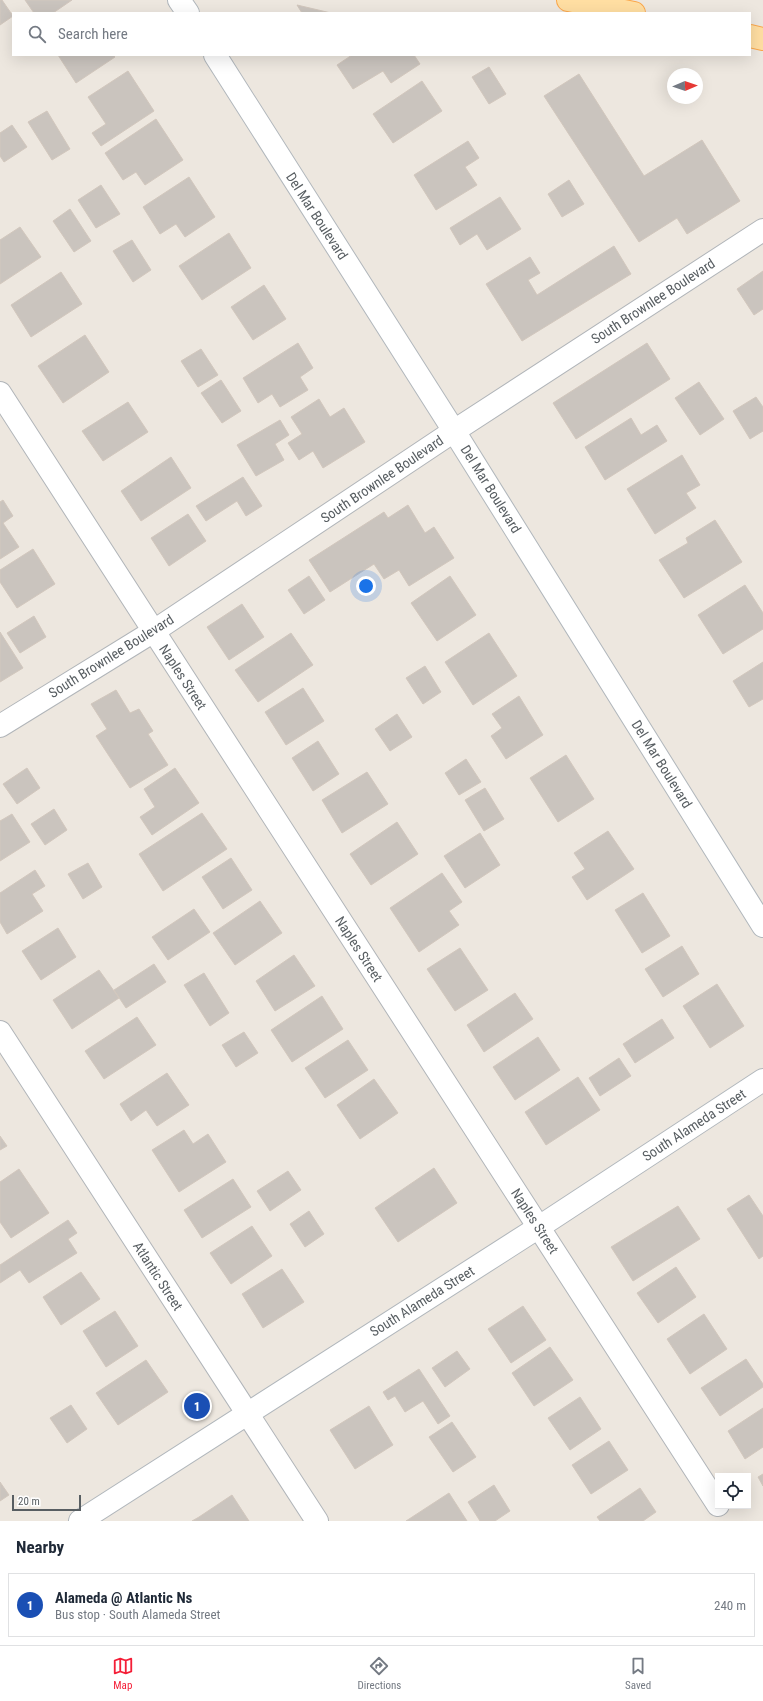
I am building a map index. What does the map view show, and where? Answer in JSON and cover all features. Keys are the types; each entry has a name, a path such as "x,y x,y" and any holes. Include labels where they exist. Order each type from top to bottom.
{"main road":[{"path":"568,0 629,12"},
{"path":"751,36 763,39"}],"street":[{"path":"179,0 187,12"},
{"name":"Del Mar Boulevard","path":"215,56 454,431 763,926"},
{"name":"South Brownlee Boulevard","path":"0,726 154,631 454,431 763,230"},
{"name":"Naples Street","path":"0,393 715,1501"},
{"name":"Atlantic Street","path":"0,1032 317,1521"},
{"name":"South Alameda Street","path":"80,1521 539,1227 763,1080"},
{"name":"Naples Street","path":"720,1509 728,1521"}],"building":[{"path":"0,0 2,0 12,17 0,25"},
{"path":"25,0 72,0 54,12 33,12"},
{"path":"297,5 327,12 301,12"},
{"path":"59,56 115,57 76,83"},
{"path":"350,56 415,56 420,64 391,83 383,71 353,89 337,65"},
{"path":"489,67 506,94 489,104 472,77"},
{"path":"128,71 154,111 101,146 92,133 106,124 88,97"},
{"path":"579,74 644,176 702,140 740,201 687,234 677,218 639,242 544,96"},
{"path":"422,81 442,111 393,143 373,114"},
{"path":"47,111 70,149 52,160 28,122"},
{"path":"156,119 183,160 145,185 136,172 123,180 105,153"},
{"path":"12,125 27,147 4,162 0,156 0,133"},
{"path":"468,141 479,158 465,167 477,185 436,210 414,175"},
{"path":"189,177 215,217 185,237 176,224 160,234 143,207"},
{"path":"569,180 584,204 562,217 548,194"},
{"path":"101,185 120,214 96,228 78,200"},
{"path":"500,197 521,229 487,250 477,234 460,245 450,228"},
{"path":"70,209 91,241 74,252 53,221"},
{"path":"20,227 41,257 0,284 0,240"},
{"path":"229,233 251,268 202,300 179,266"},
{"path":"132,240 151,270 133,282 113,251"},
{"path":"614,246 631,274 522,341 486,284 530,257 540,273 528,280 537,295"},
{"path":"763,271 763,309 754,315 737,289"},
{"path":"61,272 82,304 31,337 11,305"},
{"path":"264,285 286,319 253,340 231,307"},
{"path":"85,335 109,372 63,403 38,366"},
{"path":"298,343 313,368 300,377 308,390 280,407 272,394 258,403 243,378"},
{"path":"647,343 670,379 576,439 553,403"},
{"path":"201,349 218,375 198,387 181,361"},
{"path":"221,380 241,411 222,423 201,393"},
{"path":"699,382 724,419 700,435 675,398"},
{"path":"756,397 763,407 763,431 750,439 733,411"},
{"path":"319,399 330,417 344,408 365,442 323,468 313,451 299,460 288,443 302,434 291,417"},
{"path":"128,402 148,432 103,461 82,431"},
{"path":"631,418 641,435 657,425 667,441 605,480 585,447"},
{"path":"280,420 289,435 275,444 284,460 256,476 237,445"},
{"path":"682,455 700,485 686,493 696,508 655,534 627,489"},
{"path":"171,457 191,488 141,521 121,491"},
{"path":"243,477 262,506 246,516 237,501 206,521 196,506"},
{"path":"3,500 13,516 3,523 19,547 0,559 0,502"},
{"path":"408,505 425,533 434,527 454,558 409,586 399,570 384,579 374,564 330,592 309,560 384,512 388,518"},
{"path":"188,514 206,541 169,566 151,538"},
{"path":"715,520 742,562 684,598 659,560 688,543 686,538"},
{"path":"33,549 55,584 17,608 0,582 0,570"},
{"path":"309,576 325,600 304,614 288,590"},
{"path":"450,576 476,615 437,641 411,603"},
{"path":"745,585 763,613 763,629 723,654 698,615"},
{"path":"242,604 264,637 229,660 207,627"},
{"path":"34,616 46,637 20,653 7,633"},
{"path":"0,632 23,668 0,682"},
{"path":"291,633 313,665 258,702 235,670"},
{"path":"489,633 517,676 473,705 445,662"},
{"path":"763,662 763,699 749,707 733,681"},
{"path":"425,666 441,692 423,704 406,678"},
{"path":"303,688 324,721 286,745 265,712"},
{"path":"116,690 130,713 139,709 153,731 148,734 168,765 130,788 96,736 107,729 91,704"},
{"path":"519,696 543,735 506,759 491,736 502,728 492,714"},
{"path":"397,714 412,737 390,751 375,729"},
{"path":"318,741 339,774 313,791 292,758"},
{"path":"566,755 594,799 558,822 530,778"},
{"path":"466,759 481,782 459,795 445,773"},
{"path":"27,768 40,788 17,804 3,784"},
{"path":"175,768 199,803 152,835 140,817 155,807 144,789"},
{"path":"367,772 388,804 342,833 322,800"},
{"path":"485,788 504,819 484,831 465,800"},
{"path":"54,809 67,830 45,845 31,824"},
{"path":"202,813 227,849 163,891 139,854"},
{"path":"12,814 30,842 0,861 0,821"},
{"path":"397,822 418,854 371,885 350,854"},
{"path":"608,831 634,869 587,900 572,877 585,869 574,853"},
{"path":"480,833 500,865 465,888 444,856"},
{"path":"231,858 252,890 223,909 202,877"},
{"path":"88,863 102,887 83,899 68,874"},
{"path":"35,870 45,886 32,894 43,911 7,934 0,922 0,893"},
{"path":"442,873 462,902 449,911 459,925 419,952 390,908"},
{"path":"643,893 670,936 642,953 615,910"},
{"path":"260,901 282,933 235,965 213,933"},
{"path":"194,909 210,932 168,960 152,937"},
{"path":"58,928 76,957 41,980 22,951"},
{"path":"682,946 699,974 663,997 645,969"},
{"path":"460,948 488,990 455,1011 427,969"},
{"path":"294,955 315,986 275,1011 256,981"},
{"path":"154,964 166,982 126,1008 114,990"},
{"path":"99,970 119,998 72,1029 53,1000"},
{"path":"204,973 229,1013 210,1026 184,985"},
{"path":"717,984 744,1026 710,1048 683,1006"},
{"path":"515,993 533,1019 484,1052 467,1025"},
{"path":"322,996 343,1029 292,1062 271,1030"},
{"path":"137,1017 156,1045 104,1079 85,1051"},
{"path":"662,1019 674,1038 635,1063 623,1044"},
{"path":"244,1032 258,1053 236,1067 222,1045"},
{"path":"538,1037 560,1070 515,1100 493,1067"},
{"path":"348,1040 368,1070 325,1098 305,1068"},
{"path":"619,1058 631,1076 600,1096 589,1078"},
{"path":"167,1073 189,1105 157,1126 146,1110 131,1121 120,1104"},
{"path":"578,1077 600,1110 546,1145 525,1112"},
{"path":"374,1079 398,1113 360,1139 337,1105"},
{"path":"184,1130 193,1144 208,1134 226,1162 179,1192 152,1150"},
{"path":"0,1136 7,1146 0,1150"},
{"path":"434,1168 457,1203 398,1242 375,1208"},
{"path":"19,1169 49,1213 11,1238 0,1222 0,1182"},
{"path":"288,1171 301,1190 270,1211 257,1191"},
{"path":"233,1179 251,1207 202,1238 184,1210"},
{"path":"749,1195 763,1216 763,1256 759,1259 727,1209"},
{"path":"678,1206 700,1239 633,1281 611,1247"},
{"path":"309,1211 324,1234 305,1247 290,1224"},
{"path":"68,1220 77,1233 68,1239 77,1253 29,1283 20,1270 0,1283 0,1265"},
{"path":"252,1226 272,1256 231,1284 210,1253"},
{"path":"676,1267 696,1297 658,1323 637,1293"},
{"path":"282,1269 304,1302 263,1328 242,1294"},
{"path":"81,1272 100,1299 61,1325 43,1297"},
{"path":"523,1306 546,1340 511,1363 488,1329"},
{"path":"115,1311 138,1346 106,1367 83,1331"},
{"path":"704,1314 727,1349 690,1374 667,1339"},
{"path":"550,1347 573,1380 534,1406 512,1373"},
{"path":"457,1351 470,1369 445,1387 432,1368"},
{"path":"746,1359 763,1384 763,1387 720,1416 701,1388"},
{"path":"146,1360 168,1392 118,1425 96,1393"},
{"path":"419,1369 450,1416 438,1424 423,1401 405,1412 395,1396 388,1400 383,1392"},
{"path":"580,1397 601,1429 570,1450 548,1418"},
{"path":"71,1405 87,1429 67,1443 50,1418"},
{"path":"369,1406 393,1445 355,1469 330,1430"},
{"path":"763,1408 763,1447 745,1459 728,1431"},
{"path":"452,1422 476,1457 453,1472 429,1437"},
{"path":"609,1441 628,1470 591,1494 572,1465"},
{"path":"763,1474 763,1486 758,1477"},
{"path":"0,1482 9,1495 0,1501"},
{"path":"494,1485 510,1511 495,1521 480,1521 468,1502"},
{"path":"640,1488 656,1512 643,1521 600,1521 597,1517"},
{"path":"449,1493 467,1521 406,1521"},
{"path":"232,1495 249,1521 192,1521 199,1517"}],"place":[{"name":"Alameda @ Atlantic Ns","path":"197,1406"}]}
